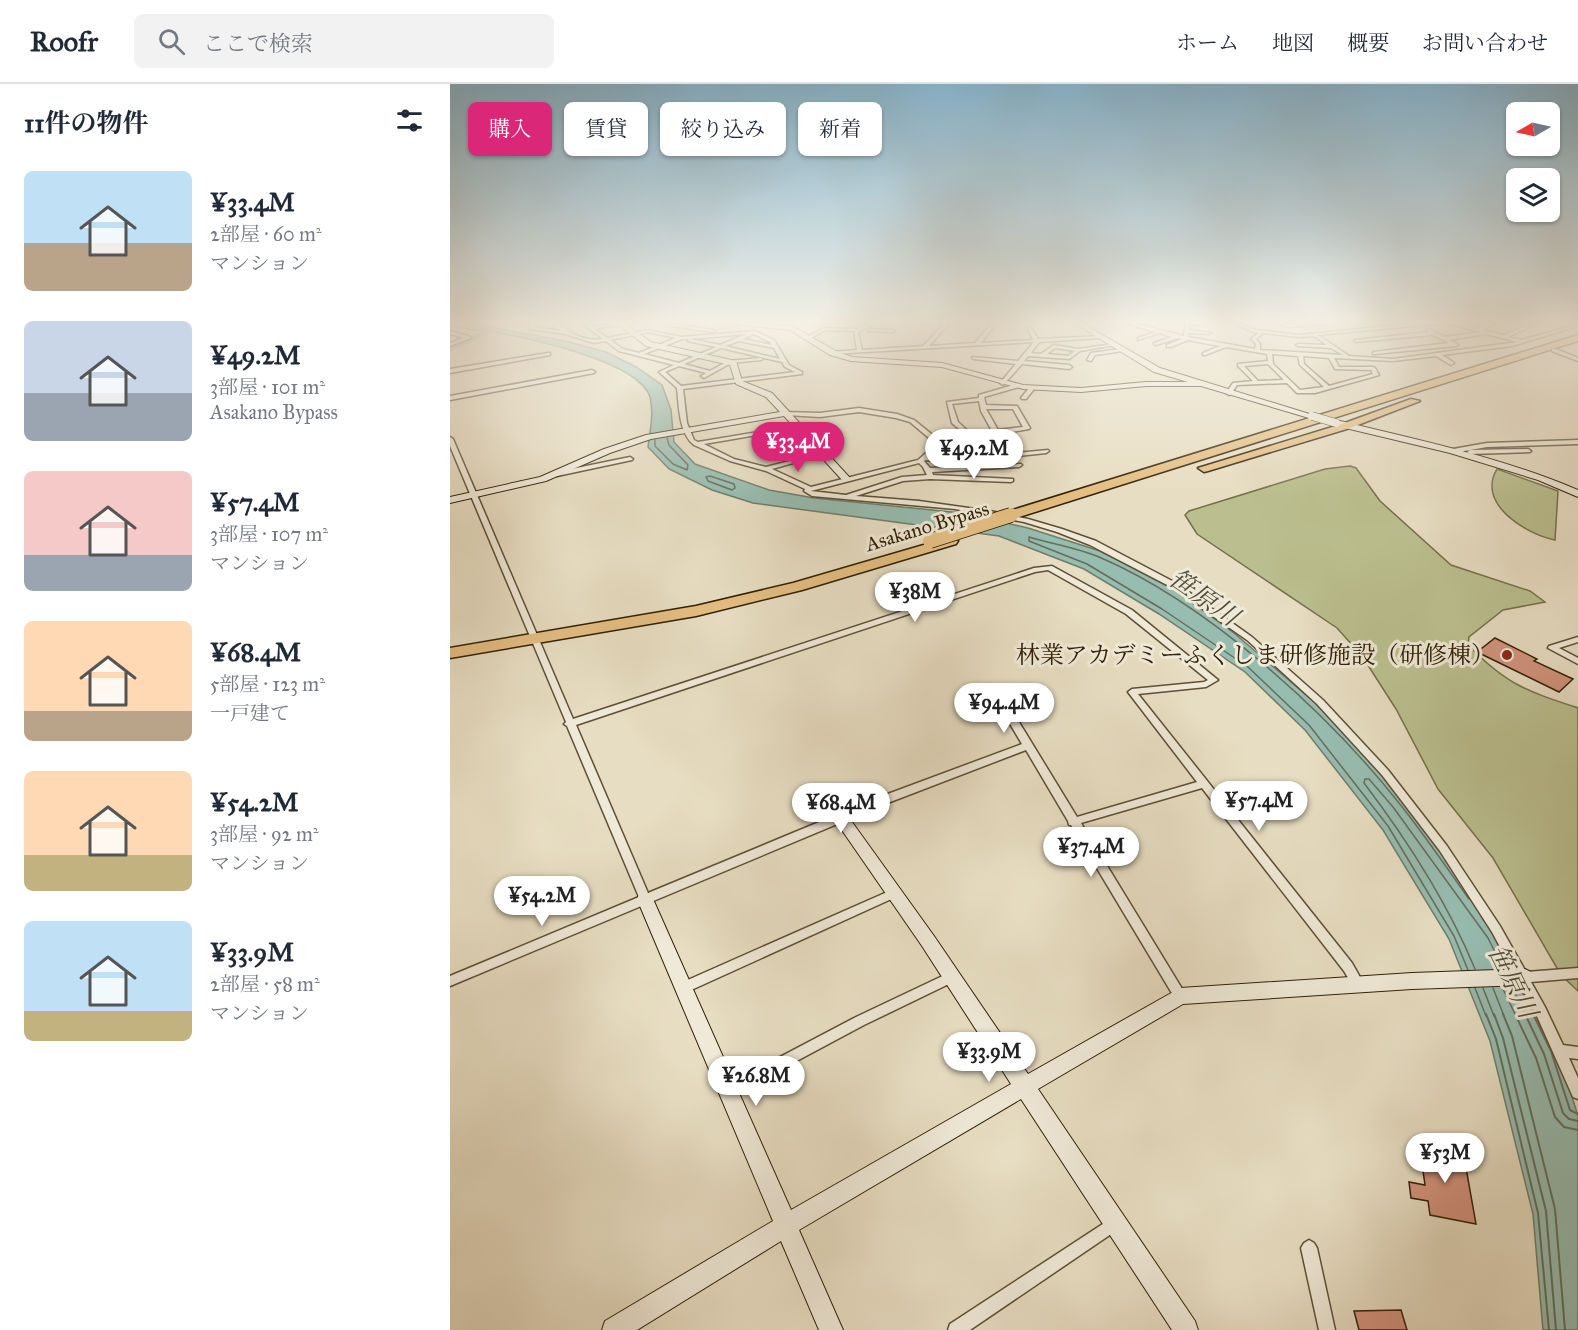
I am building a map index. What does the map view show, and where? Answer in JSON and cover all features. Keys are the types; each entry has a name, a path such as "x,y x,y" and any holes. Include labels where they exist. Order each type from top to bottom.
{"highway":[{"path":"1021,518 1047,500 1306,415 1433,379"},
{"name":"Asakano Bypass","path":"936,542 984,530 1447,379"},
{"name":"Asakano Bypass","path":"450,646 651,620 755,598 1021,518 1460,379"},
{"path":"1021,518 1341,424 1466,379"},
{"name":"Asakano Bypass","path":"450,653 534,635"}],"street":[{"path":"450,398 553,379"},
{"path":"670,379 680,388 683,419 689,438 696,444 732,460 766,469 810,489 923,460 950,461 1046,451"},
{"path":"705,379 706,384"},
{"path":"680,388 758,379"},
{"path":"991,379 1032,388 1086,390 1146,384 1198,384"},
{"path":"1003,383 1006,379"},
{"path":"1184,379 1306,415 1458,453 1541,478 1578,494"},
{"path":"1253,379 1257,383"},
{"path":"1318,379 1328,388"},
{"path":"1229,393 1235,384 1289,381 1299,392 1328,388 1360,379"},
{"path":"738,381 769,395 786,412 823,453 842,479 850,495"},
{"path":"997,434 982,407 981,399 984,393 1017,386"},
{"path":"1024,398 1032,388"},
{"path":"981,399 949,403 955,423 971,436 1023,431 1027,427 1015,407 982,407"},
{"path":"557,474 619,446 688,430 786,412 820,415 859,410 912,421 938,442 936,449 923,460"},
{"path":"737,421 748,436"},
{"path":"696,444 798,426"},
{"path":"450,439 534,635 569,724 685,987 831,1330"},
{"path":"1458,453 1555,449 1572,446 1576,442"},
{"path":"1041,444 1051,458"},
{"path":"766,469 823,453"},
{"path":"450,500 630,459"},
{"path":"923,460 928,473"},
{"path":"850,495 928,473 1019,465"},
{"path":"928,473 1011,480"},
{"path":"810,489 807,491 812,494 850,495 956,507 1035,524 1092,543 1141,564 1191,594 1273,657 1339,721 1450,860 1521,977 1560,1051 1578,1094"},
{"path":"569,724 1044,567 1129,612 1214,680 1206,684 1132,693 1348,967 1359,986"},
{"path":"1578,639 1552,648 1578,661"},
{"path":"1006,709 1026,746 1180,996"},
{"path":"450,981 645,899 1026,746"},
{"path":"1073,822 1203,784"},
{"path":"842,819 951,977 1186,1330"},
{"path":"685,987 894,893"},
{"path":"614,1330 1022,1086 1180,996 1578,973"},
{"path":"728,1091 951,977"},
{"path":"1560,1051 1578,1053"},
{"path":"956,1330 1115,1223"},
{"path":"1309,1248 1327,1330"}],"green space":[{"path":"1350,466 1356,468 1380,501 1451,565 1530,591 1545,602 1503,610 1469,637 1468,645 1494,669 1518,685 1578,708 1578,991 1561,975 1493,858 1438,789 1396,709 1362,656 1337,628 1197,534 1185,515 1189,511 1325,469"},
{"path":"1497,469 1558,491 1555,540 1543,537 1518,524 1498,505 1493,494 1492,482"}],"water":[{"name":"笹原川","path":"635,379 654,379 662,385 671,410 674,442 695,464 769,490 814,498 962,513 1028,528 1100,551 1175,590 1234,633 1333,718 1404,799 1500,931 1557,1049 1578,1116 1578,1330 1543,1330 1533,1214 1490,1041 1449,939 1383,830 1305,730 1245,672 1159,614 1084,569 999,536 753,503 712,490 669,469 648,447 652,416 651,403 650,397"}],"building":[{"path":"1495,638 1537,659 1534,661 1573,679 1559,692 1477,652"},
{"path":"1419,1143 1463,1151 1476,1224 1430,1215 1428,1201 1411,1198 1409,1182 1425,1185"},
{"path":"1401,1310 1407,1330 1359,1330 1354,1311"}],"place":[{"name":"林業アカデミーふくしま研修施設（研修棟）","path":"1507,655"}]}
